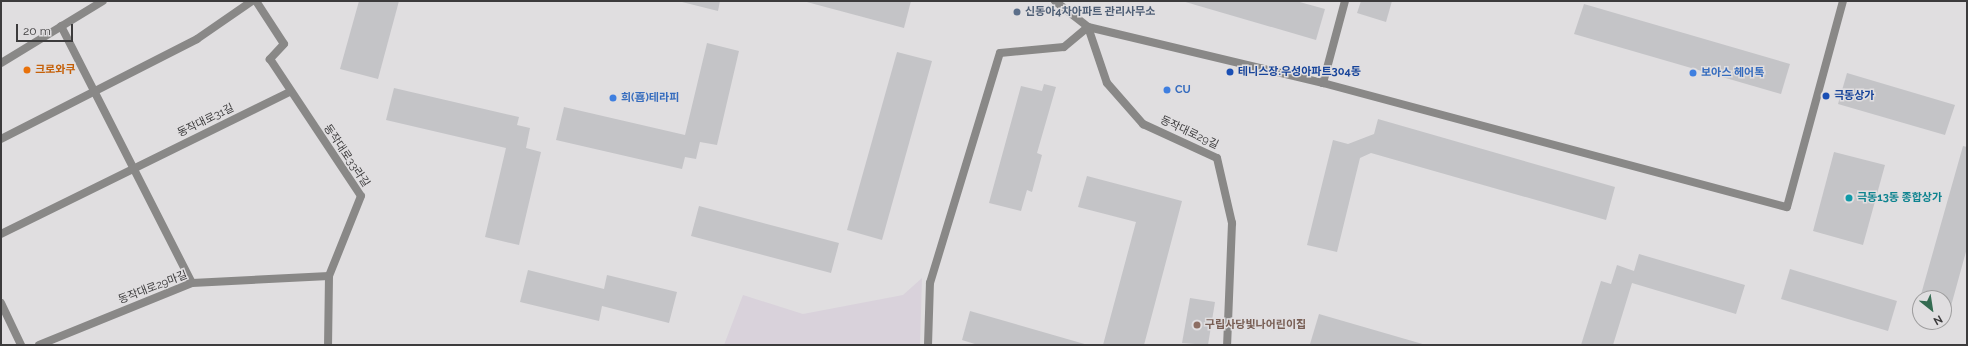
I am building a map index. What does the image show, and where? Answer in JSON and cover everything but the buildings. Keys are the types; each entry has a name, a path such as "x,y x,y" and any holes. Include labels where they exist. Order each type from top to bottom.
{"street":[{"path":"1,63 102,1"},
{"path":"1,139 98,92 220,26 252,1"},
{"name":"동작대로33라길","path":"256,1 284,44 270,59 289,92 361,196 329,276 328,345"},
{"path":"1054,1 1088,27 1323,83 1787,207 1843,1"},
{"path":"1323,83 1345,1"},
{"path":"61,26 98,92 132,169 192,283"},
{"path":"928,345 930,283 1000,53 1064,47 1088,27"},
{"name":"동작대로29길","path":"1088,27 1107,83 1143,124 1218,158 1232,223 1227,345"},
{"name":"동작대로31길","path":"1,234 289,92"},
{"name":"동작대로29마길","path":"39,345 192,283 329,276"},
{"path":"1,303 21,345"}],"shaded area":[{"path":"922,278 920,345 724,345 743,295 803,314 903,295"}],"place":[{"name":"신동아4차아파트 관리사무소","path":"1017,12"},
{"name":"크로와쿠","path":"27,70"},
{"name":"테니스장.우성아파트304동","path":"1230,72"},
{"name":"보아스 헤어톡","path":"1693,73"},
{"name":"CU","path":"1167,90"},
{"name":"극동상가","path":"1826,96"},
{"name":"희(喜)테라피","path":"613,98"},
{"name":"극동13동 종합상가","path":"1849,198"},
{"name":"구립사당빛나어린이집","path":"1197,325"}]}
